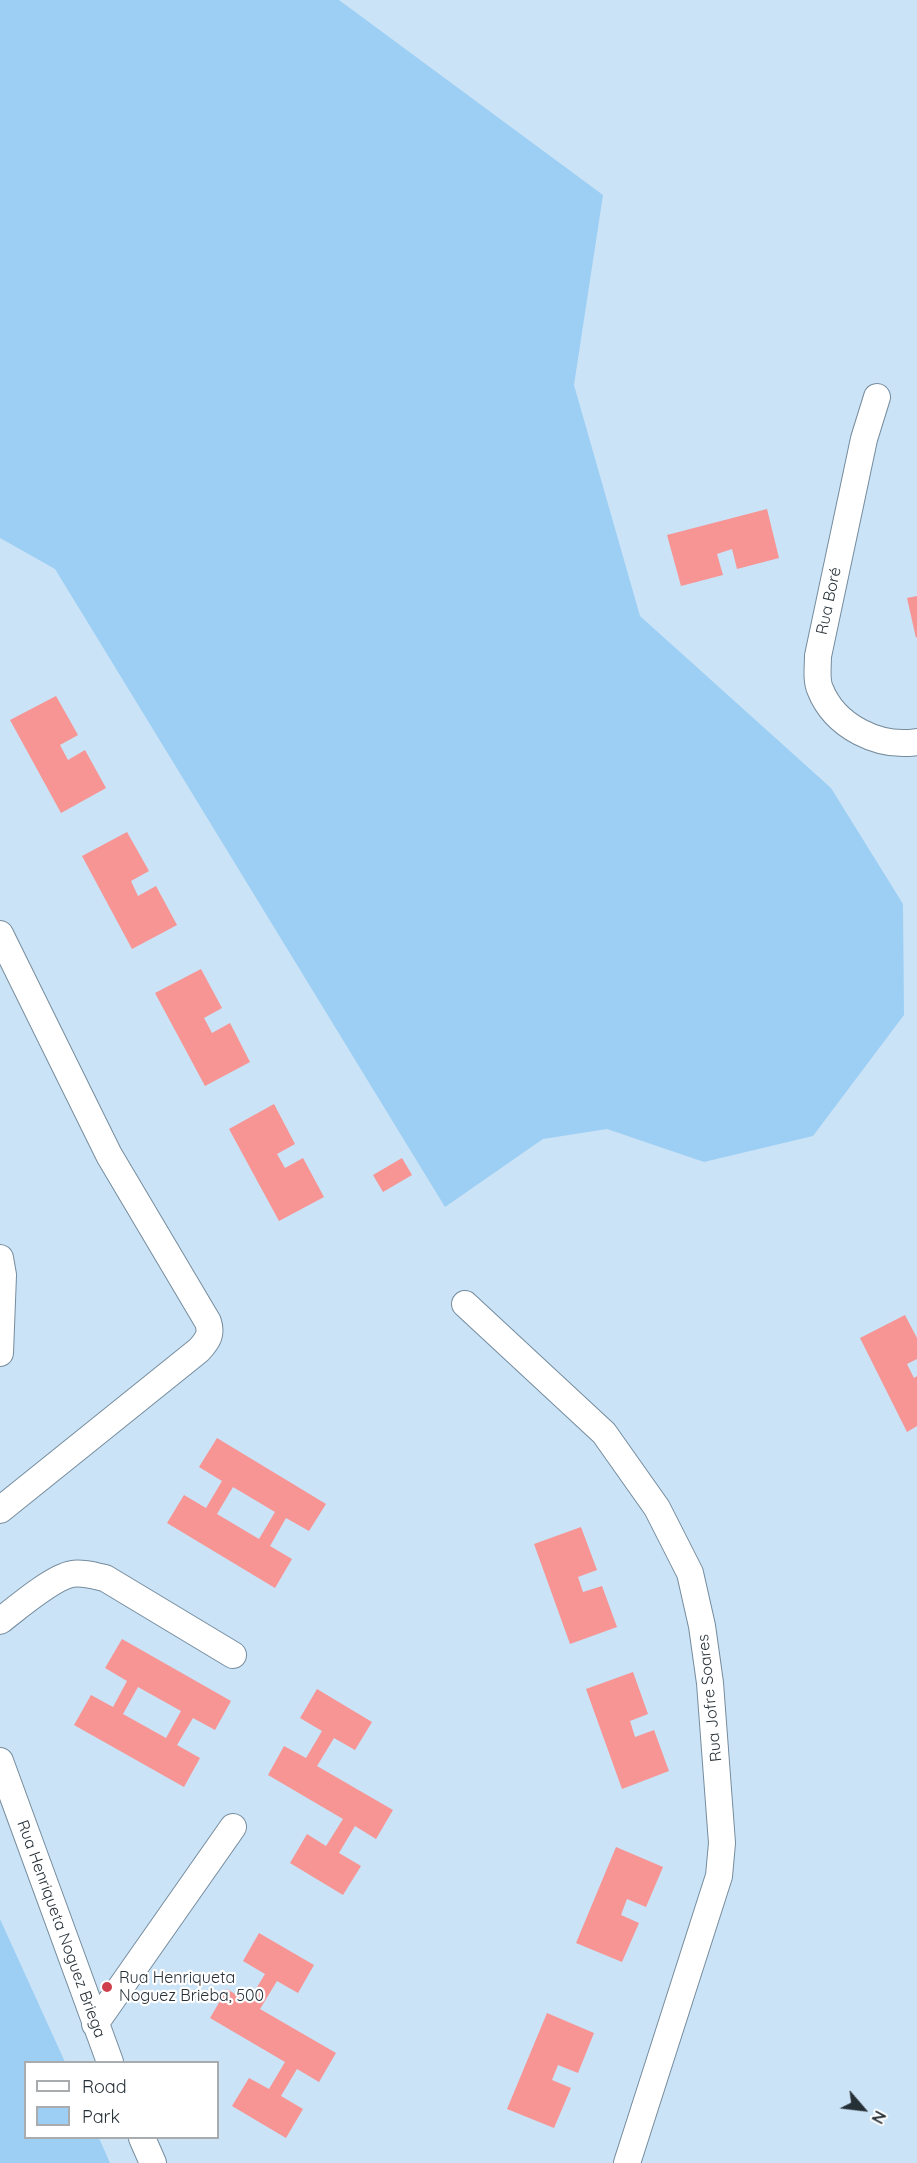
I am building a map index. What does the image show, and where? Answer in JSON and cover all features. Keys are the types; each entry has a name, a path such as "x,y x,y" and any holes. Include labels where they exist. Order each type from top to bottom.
{"street":[{"name":"Rua Boré","path":"877,397 864,439 818,656 819,688 831,709 852,729 880,740 904,744 917,742"},
{"path":"0,934 109,1155 208,1322 211,1331 199,1350 0,1510"},
{"path":"0,1258 3,1275 0,1353"},
{"name":"Rua Jofre Soares","path":"465,1304 604,1433 657,1508 690,1574 702,1626 718,1774 722,1843 719,1876 627,2163"},
{"path":"0,1620 55,1581 71,1574 87,1574 105,1578 233,1655"},
{"name":"Rua Henriqueta Noguez Briega","path":"0,1761 110,2061"},
{"path":"95,2024 233,1827"},
{"path":"142,2139 153,2163"}],"green space":[{"path":"0,0 339,0 603,195 574,385 640,616 831,788 903,904 904,1015 813,1136 704,1162 607,1129 543,1139 445,1207 55,569 0,538"},
{"path":"0,1919 65,2061 24,2061 24,2139 99,2139 110,2163 0,2163"}],"building":[{"path":"767,509 779,558 737,569 732,549 717,554 723,575 681,586 667,535"},
{"path":"917,596 917,637 916,638 907,598"},
{"path":"56,696 78,735 60,745 68,760 85,750 106,788 61,813 10,720"},
{"path":"127,832 149,871 131,881 138,896 156,886 177,925 132,949 82,856"},
{"path":"201,969 222,1008 204,1018 212,1033 230,1023 250,1062 205,1086 155,993"},
{"path":"274,1104 295,1144 277,1154 285,1168 303,1158 324,1197 279,1221 229,1129"},
{"path":"402,1158 412,1175 383,1192 373,1175"},
{"path":"905,1315 917,1338 917,1359 907,1364 914,1378 917,1376 917,1426 907,1432 860,1338"},
{"path":"217,1438 326,1504 309,1531 286,1518 270,1546 292,1559 275,1588 167,1523 184,1495 206,1508 222,1481 199,1467","holes":["233,1487 275,1512 259,1539 217,1514"]},
{"path":"581,1527 597,1570 578,1577 583,1592 602,1586 617,1627 570,1644 534,1544"},
{"path":"122,1639 231,1701 215,1730 193,1718 177,1745 200,1758 184,1787 74,1725 91,1695 113,1707 127,1681 105,1668","holes":["138,1687 181,1711 166,1738 123,1714"]},
{"path":"633,1672 648,1714 630,1721 635,1737 654,1730 669,1771 622,1789 586,1689"},
{"path":"317,1689 372,1722 355,1750 334,1738 317,1766 393,1810 376,1839 355,1826 339,1853 361,1866 343,1895 290,1863 307,1834 326,1846 343,1819 268,1775 284,1746 306,1758 322,1731 300,1718"},
{"path":"616,1847 663,1867 646,1907 627,1899 621,1915 639,1923 622,1962 576,1943"},
{"path":"259,1933 314,1965 298,1993 277,1981 260,2009 336,2053 319,2082 297,2069 281,2096 303,2109 286,2138 232,2106 249,2078 269,2089 285,2062 210,2018 227,1989 248,2002 265,1974 243,1961"},
{"path":"547,2013 594,2033 578,2073 558,2065 552,2080 571,2088 554,2128 507,2109"}],"place":[{"name":"Rua Henriqueta Noguez Brieba, 500","path":"107,1987"}]}
